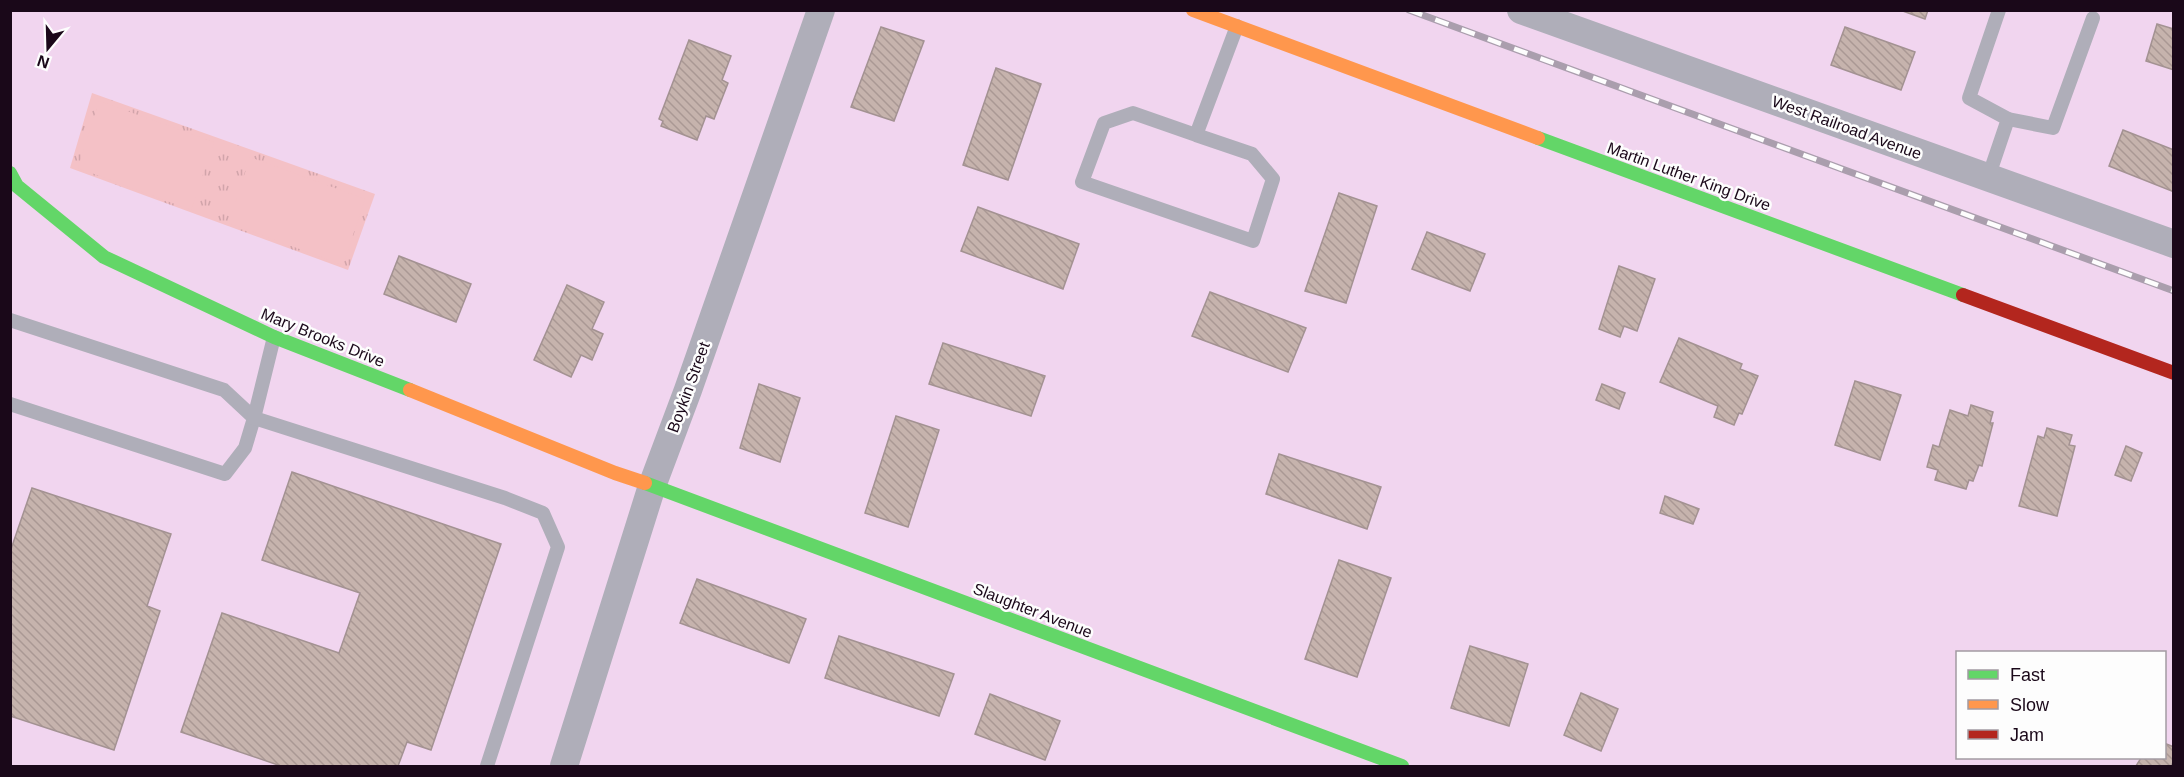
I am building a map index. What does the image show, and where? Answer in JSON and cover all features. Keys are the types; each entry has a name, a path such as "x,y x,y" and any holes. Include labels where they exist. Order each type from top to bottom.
{"street":[{"name":"Boykin Street","path":"564,766 652,486 688,390 821,10"},
{"name":"Martin Luther King Drive","path":"1193,10 2174,373"},
{"name":"West Railroad Avenue","path":"1521,10 2174,244"},
{"name":"Mary Brooks Drive","path":"10,173 17,186 104,257 274,337 652,486"},
{"name":"Slaughter Avenue","path":"652,486 1402,766"}],"lane":[{"path":"1999,10 1969,98 2008,119 2053,128 2093,18"},
{"path":"1196,135 1236,26"},
{"path":"1133,113 1196,135 1252,154 1273,179 1253,241 1082,182 1104,123 1133,113"},
{"path":"1988,178 2008,119"},
{"path":"10,320 224,390 254,418 543,513 558,547 487,766"},
{"path":"10,404 225,474 244,448 254,418 274,337"}],"green space":[{"path":"92,93 375,194 348,270 70,168"},
{"path":"99,101 214,142 191,210 78,168"},
{"path":"250,157 365,199 343,265 229,223"}],"building":[{"path":"1900,10 1928,10 1925,19"},
{"path":"2157,24 2174,29 2174,70 2146,61"},
{"path":"881,27 924,41 894,121 851,107"},
{"path":"1845,27 1915,52 1901,90 1831,65"},
{"path":"689,40 731,56 722,80 728,83 714,119 706,116 697,140 661,126 663,121 659,119"},
{"path":"996,68 1041,84 1008,180 963,165"},
{"path":"2123,130 2174,150 2174,192 2109,166"},
{"path":"1339,193 1377,206 1346,303 1305,291"},
{"path":"978,207 1079,244 1063,289 961,251"},
{"path":"1427,232 1485,254 1470,291 1412,269"},
{"path":"399,256 471,284 456,322 384,294"},
{"path":"1619,266 1655,279 1637,331 1624,326 1620,337 1599,329"},
{"path":"567,285 604,302 592,329 603,334 592,360 581,355 571,377 534,360"},
{"path":"1210,292 1306,328 1288,372 1192,336"},
{"path":"1679,338 1742,364 1740,369 1758,376 1742,414 1739,413 1734,425 1714,417 1718,406 1660,382"},
{"path":"943,343 1045,376 1031,416 929,384"},
{"path":"1855,381 1901,395 1880,460 1835,445"},
{"path":"759,384 800,398 780,462 740,448"},
{"path":"1602,384 1625,393 1619,409 1596,400"},
{"path":"1971,405 1993,412 1990,423 1993,423 1982,466 1979,465 1973,481 1969,480 1966,489 1935,480 1938,470 1927,467 1933,445 1939,447 1950,410 1968,416"},
{"path":"896,416 939,430 908,527 865,513"},
{"path":"2047,428 2072,435 2069,445 2075,446 2057,516 2019,506 2038,436 2044,438"},
{"path":"2126,446 2142,453 2131,481 2115,475"},
{"path":"1279,454 1381,487 1367,529 1266,494"},
{"path":"292,472 501,544 431,750 407,742 398,766 281,766 181,732 222,613 339,653 360,593 262,560"},
{"path":"32,488 171,534 147,606 160,611 114,750 10,716 10,552"},
{"path":"1665,496 1699,509 1693,524 1660,513"},
{"path":"1339,560 1391,578 1357,677 1305,659"},
{"path":"697,579 806,619 789,663 680,623"},
{"path":"839,636 954,674 939,716 825,678"},
{"path":"1470,646 1528,664 1509,726 1451,708"},
{"path":"1581,693 1618,709 1601,751 1564,735"},
{"path":"990,694 1060,721 1045,760 975,734"},
{"path":"2166,744 2174,747 2174,761 2171,766 2136,766 2140,759 2166,759"}],"railway":[{"path":"1409,10 2174,291"}],"traffic: fast":[{"path":"1538,138 1963,295"},
{"path":"10,173 17,186 104,257 274,337 410,390"},
{"path":"645,483 1402,766"}],"traffic: slow":[{"path":"1193,10 1538,138"},
{"path":"410,390 645,483"}],"traffic: jam":[{"path":"1963,295 2174,373"}]}
